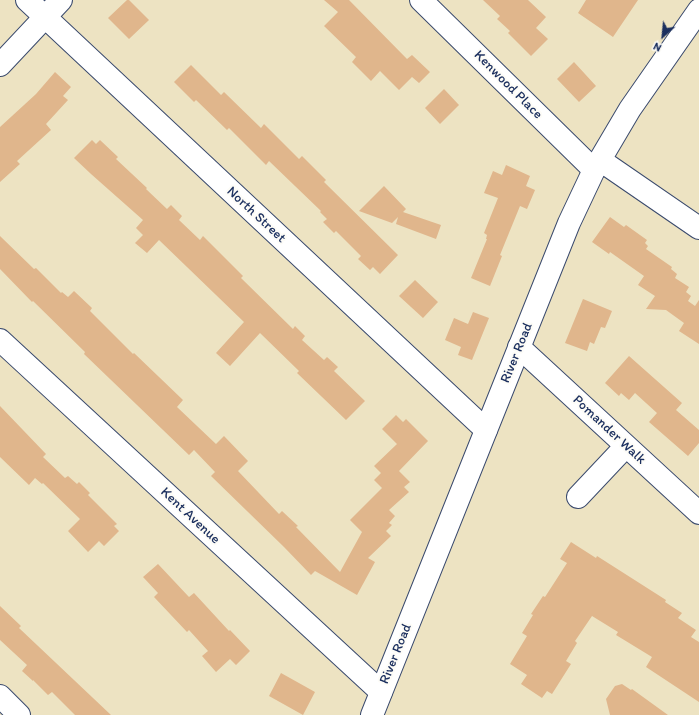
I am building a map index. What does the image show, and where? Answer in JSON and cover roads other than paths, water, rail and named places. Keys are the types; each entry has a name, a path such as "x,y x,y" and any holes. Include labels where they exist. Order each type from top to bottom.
{"street":[{"name":"North Street","path":"27,0 486,430"},
{"path":"0,65 61,0"},
{"name":"Kenwood Place","path":"421,0 597,165 699,228"},
{"name":"River Road","path":"372,715 569,223 597,165 630,109 699,10"},
{"name":"Kent Avenue","path":"0,340 381,692"},
{"name":"Pomander Walk","path":"519,347 699,513"},
{"path":"578,497 626,446"},
{"path":"0,696 19,715"}]}
